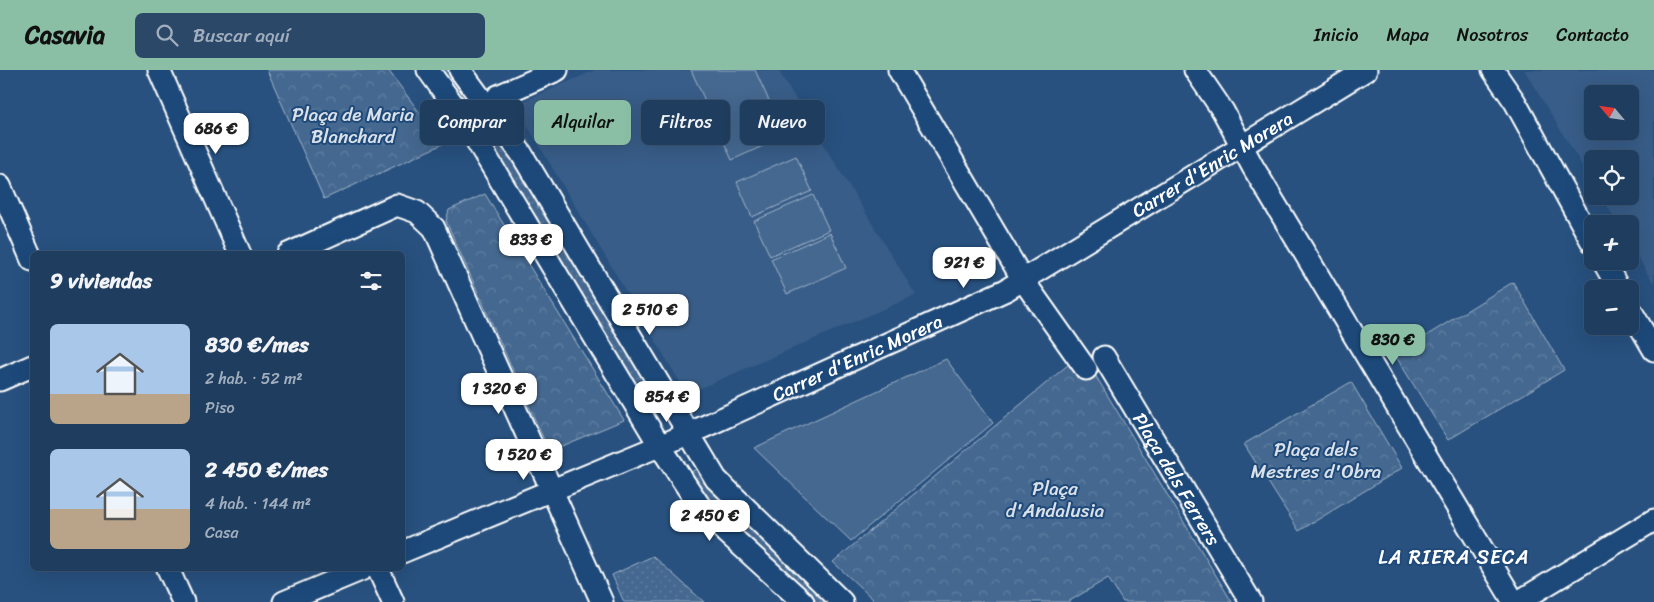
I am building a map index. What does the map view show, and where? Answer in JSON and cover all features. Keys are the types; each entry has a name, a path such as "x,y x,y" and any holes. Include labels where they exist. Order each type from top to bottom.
{"street":[{"path":"159,70 239,251"},
{"path":"428,70 468,126 660,446 703,511 803,602"},
{"path":"460,70 521,154 716,480 842,602"},
{"path":"498,96 557,70"},
{"path":"899,70 1023,280 1086,369"},
{"path":"1196,70 1223,111 1242,148 1514,602"},
{"name":"Carrer d'Enric Morera","path":"405,551 552,488 688,434 1006,290 1242,148 1366,70"},
{"path":"1493,70 1515,102 1584,227"},
{"path":"0,186 30,255"},
{"path":"295,251 397,205 417,212 434,228 602,602"},
{"path":"1639,324 1654,350"},
{"name":"Plaça dels Ferrers","path":"1104,357 1251,602"},
{"path":"0,380 30,367"},
{"path":"1518,602 1654,520"},
{"path":"169,571 183,602"},
{"path":"284,602 357,571"},
{"path":"379,571 393,602"}],"shaded area":[{"path":"595,70 778,70 796,100 740,100 740,145 824,145 916,295 687,394 539,145 631,145 631,100 534,100 534,137 524,120 524,101"},
{"path":"1524,70 1654,70 1654,284 1639,259 1639,215 1613,215 1606,205 1639,205 1639,150 1584,150 1584,169"}],"green space":[{"name":"Plaça de Maria Blanchard","path":"267,70 388,70 420,113 420,145 441,145 324,199"},
{"path":"434,70 454,70 473,100 456,100"},
{"path":"691,70 755,70 769,100 740,100 740,145 765,145 732,160 725,145 730,145 730,100 705,100"},
{"path":"488,145 505,145 649,382 636,390"},
{"path":"796,156 812,191 752,217 737,182"},
{"path":"485,194 624,420 549,451 446,221 449,210"},
{"path":"813,195 829,230 770,256 754,221"},
{"path":"830,233 846,268 787,294 771,259"},
{"path":"1513,282 1564,370 1448,440 1395,355"},
{"name":"Plaça d'Andalusia","path":"1082,353 1232,602 1123,602 1108,578 1068,602 876,602 833,562"},
{"path":"946,359 993,423 851,541 754,448"},
{"name":"Plaça dels Mestres d'Obra","path":"1351,382 1402,468 1299,531 1244,444"},
{"path":"700,467 838,602 811,602 723,523 685,475"},
{"path":"653,556 704,602 624,602 612,575"}],"district":[{"name":"LA RIERA SECA","path":"1454,557"}]}
